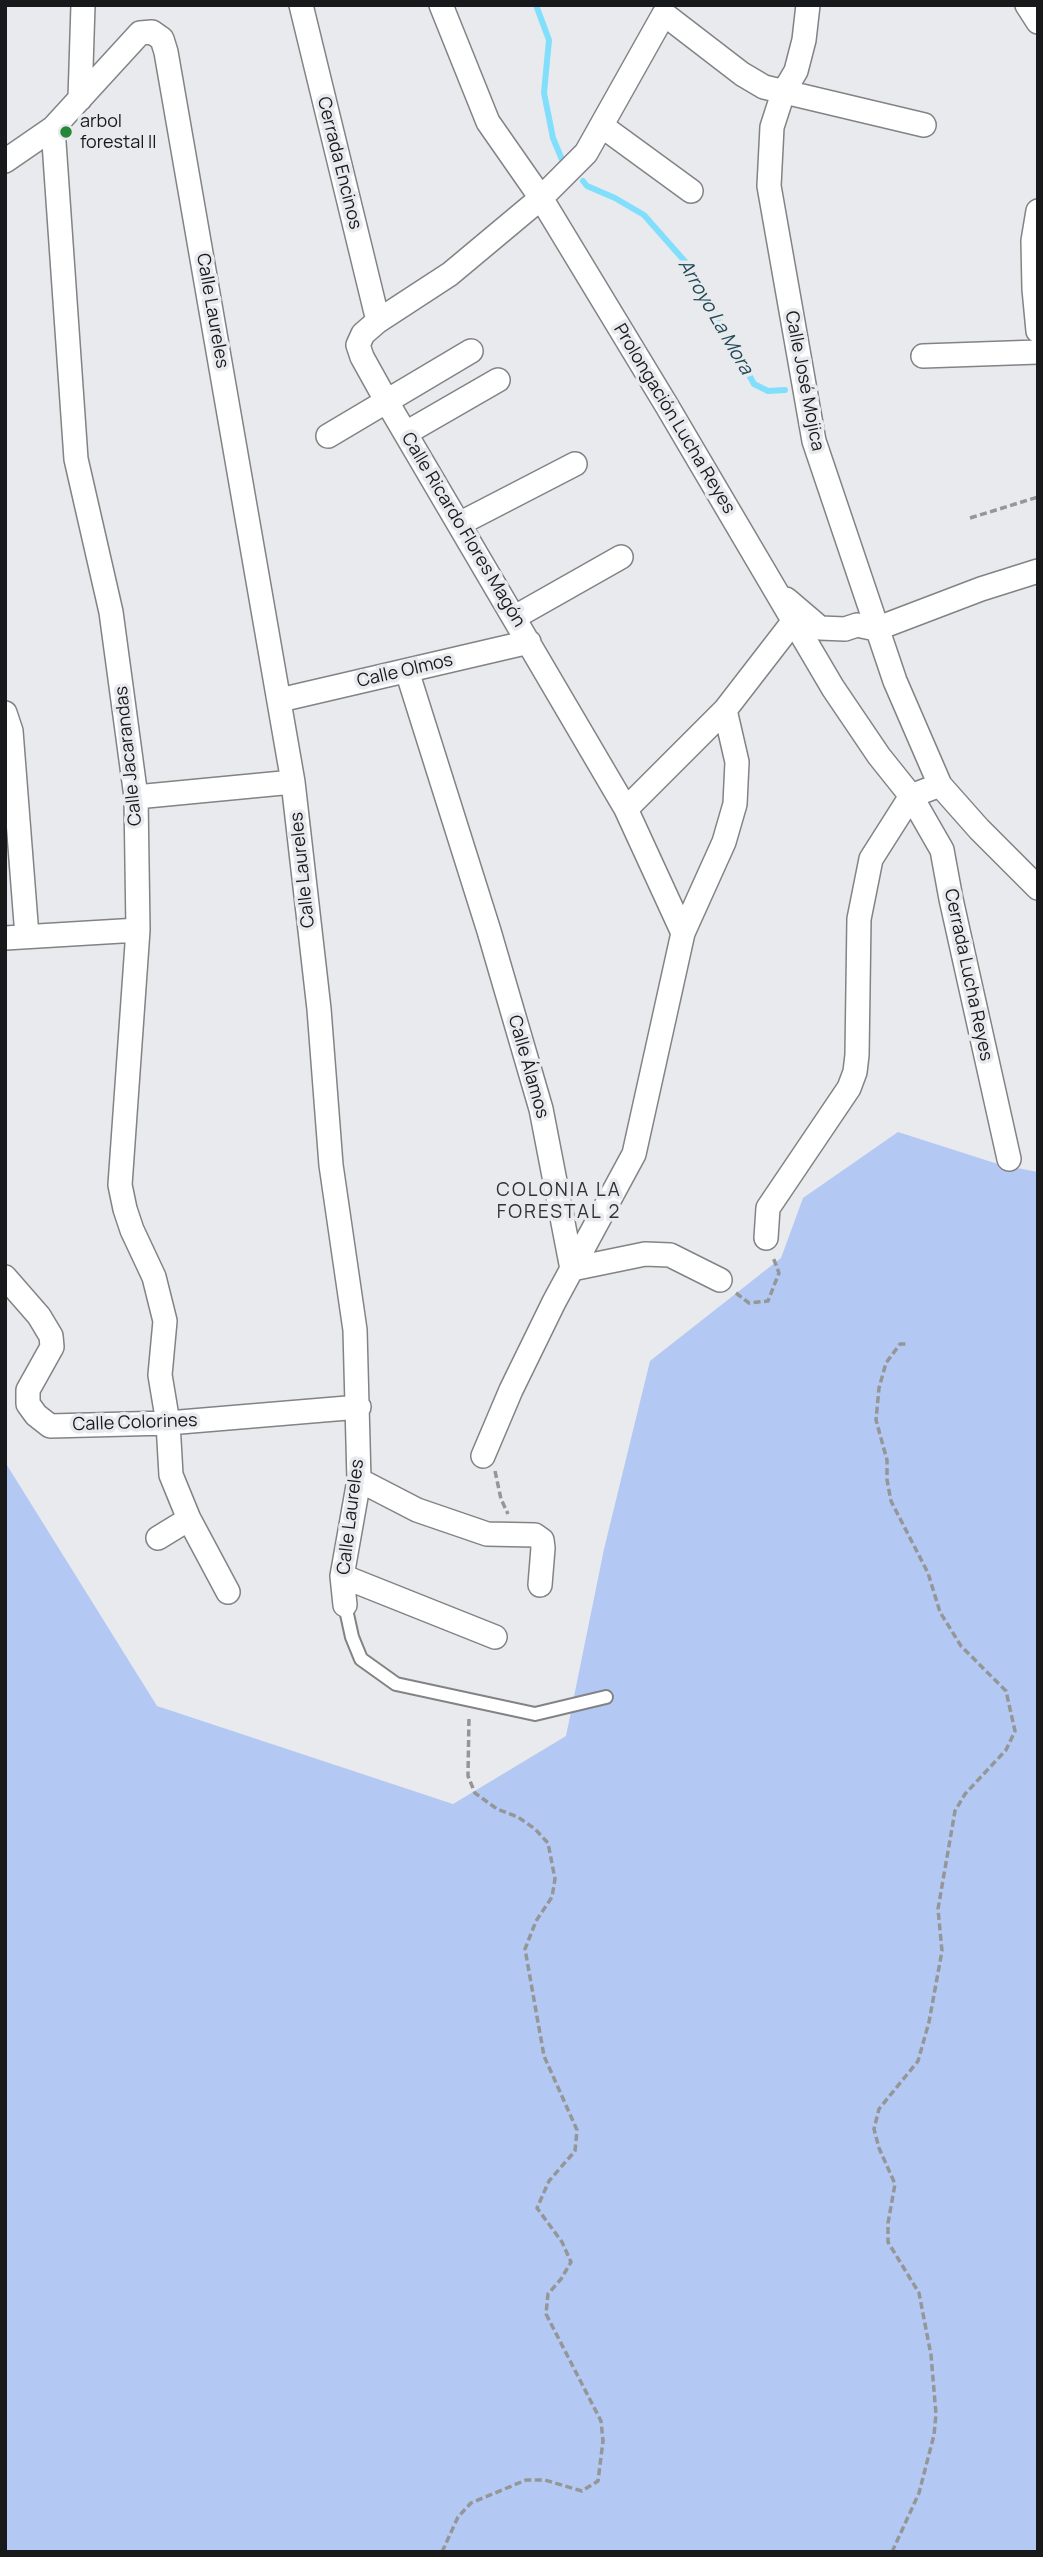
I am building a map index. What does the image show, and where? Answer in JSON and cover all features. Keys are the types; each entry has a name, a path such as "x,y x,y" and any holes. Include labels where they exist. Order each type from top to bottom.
{"street":[{"path":"80,99 83,5"},
{"name":"Cerrada Encinos","path":"301,5 378,321"},
{"name":"Prolongación Lucha Reyes","path":"441,5 488,121 541,198 833,688 871,745 911,796"},
{"name":"Calle José Mojica","path":"808,5 804,40 796,71 783,93 772,127 769,186 814,441 876,629 917,736 940,785 979,830 1038,888"},
{"path":"1027,5 1038,22"},
{"name":"Calle Ricardo Flores Magón","path":"683,933 626,809 387,402 358,345 363,334 378,321 450,274 541,198 586,153 662,10 742,74 765,87 924,125"},
{"name":"Calle Laureles","path":"5,161 53,128 140,33 152,32 162,39 169,66 293,782 319,1009 331,1165 355,1330 359,1480 342,1576 345,1605"},
{"path":"602,126 691,191"},
{"name":"Calle Jacarandas","path":"53,128 76,459 111,612 136,797 138,930 120,1185 125,1209 154,1277 165,1321 160,1375 168,1423 171,1475 189,1519 228,1592"},
{"path":"1038,211 1033,241 1038,331"},
{"path":"328,436 471,351"},
{"path":"923,356 1038,352"},
{"path":"406,433 498,380"},
{"path":"459,524 575,464"},
{"path":"515,617 621,557"},
{"path":"775,590 820,628 845,629 857,625 876,629 981,589 1038,571"},
{"path":"626,809 725,710 793,622"},
{"name":"Calle Olmos","path":"280,700 529,642"},
{"name":"Calle Álamos","path":"407,671 489,931 541,1109 572,1269"},
{"path":"489,1464 511,1390 634,1154 683,933 724,842 735,804 737,762 725,710"},
{"path":"5,713 11,731 16,937 138,930"},
{"path":"136,797 293,782"},
{"path":"766,1238 768,1208 849,1088 855,1072 859,919 871,859 911,796 940,785"},
{"name":"Cerrada Lucha Reyes","path":"911,796 942,850 956,925 1009,1159"},
{"path":"572,1269 645,1254 670,1255 720,1280"},
{"name":"Calle Colorines","path":"5,1277 39,1316 51,1336 52,1347 27,1390 29,1404 36,1415 50,1426 168,1423 359,1407"},
{"path":"359,1480 417,1510 487,1534 535,1535 542,1540 540,1585"},
{"path":"158,1538 189,1519"},
{"path":"342,1576 495,1637"}],"lane":[{"name":"Calle Laureles","path":"345,1605 352,1637 361,1659 396,1684 535,1714 606,1698"}],"path":[{"path":"970,518 1038,496"},
{"path":"720,1280 749,1303 768,1301 779,1273 766,1238"},
{"path":"892,2552 919,2493 934,2435 936,2414 931,2355 919,2292 888,2242 888,2223 895,2184 878,2148 874,2129 879,2109 918,2061 929,2022 942,1951 938,1909 955,1811 965,1794 1006,1750 1015,1731 1006,1691 961,1646 940,1612 928,1573 891,1501 887,1460 876,1420 879,1388 886,1363 900,1344 908,1344"},
{"path":"489,1464 501,1499 518,1535"},
{"path":"442,2552 458,2517 471,2503 526,2480 545,2480 582,2491 598,2481 603,2441 601,2421 547,2314 548,2294 571,2262 562,2242 537,2208 549,2181 575,2151 577,2130 544,2056 525,1949 536,1921 552,1897 555,1879 548,1843 526,1823 497,1809 475,1793 468,1776 471,1700"}],"shaded area":[{"path":"898,1132 1001,1165 1038,1172 1038,2552 5,2552 5,1462 157,1706 453,1804 566,1736 604,1549 650,1361 781,1258 803,1198"}],"waterway":[{"name":"Arroyo La Mora","path":"536,5 549,40 544,93 553,138 563,162"},
{"name":"Arroyo La Mora","path":"583,181 587,186 644,215 689,266 754,384 768,391 785,390"}],"place":[{"name":"arbol forestal II","path":"66,132"}],"district":[{"name":"COLONIA LA FORESTAL 2","path":"559,1202"}]}
